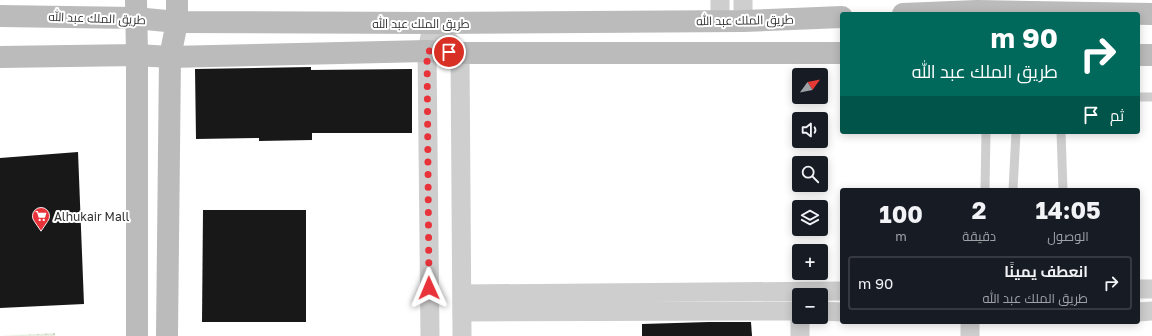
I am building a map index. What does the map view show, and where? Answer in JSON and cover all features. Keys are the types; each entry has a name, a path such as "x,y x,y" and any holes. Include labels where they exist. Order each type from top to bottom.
{"main road":[{"path":"167,336 170,57 176,22 176,0"},
{"path":"919,12 977,5 1113,12"},
{"path":"135,9 137,55 137,336"},
{"name":"طريق الملك عبد الله","path":"0,16 135,9 176,22 433,23 720,10 840,17"},
{"path":"1140,13 1152,14"},
{"path":"0,57 137,55 170,57 427,51 460,53 840,53"},
{"path":"1140,54 1152,55"}],"street":[{"path":"430,336 427,51 433,23"},
{"path":"433,23 460,53 462,336"},
{"path":"1140,289 1152,289"},
{"path":"828,292 840,291"},
{"path":"462,294 792,294"},
{"path":"462,312 792,311"},
{"path":"828,311 840,312"},
{"path":"1140,312 1152,311"},
{"path":"800,324 800,336"},
{"path":"970,324 970,336"}],"lane":[{"path":"1140,97 1152,97"},
{"path":"985,188 986,134"},
{"path":"1014,188 1016,134"},
{"path":"1061,134 1062,188"}],"green space":[{"path":"55,333 55,336 0,336"}],"building":[{"path":"311,67 311,70 412,69 412,133 312,133 312,140 259,141 259,138 196,139 195,69"},
{"name":"Alhukair Mall","path":"78,152 84,304 0,308 0,158"},
{"path":"203,210 306,210 306,322 202,322"},
{"path":"751,322 752,336 642,336 642,324"}],"place":[{"name":"Alhukair Mall","path":"41,231"}],"route":[{"path":"429,288 427,51 449,52"}]}
